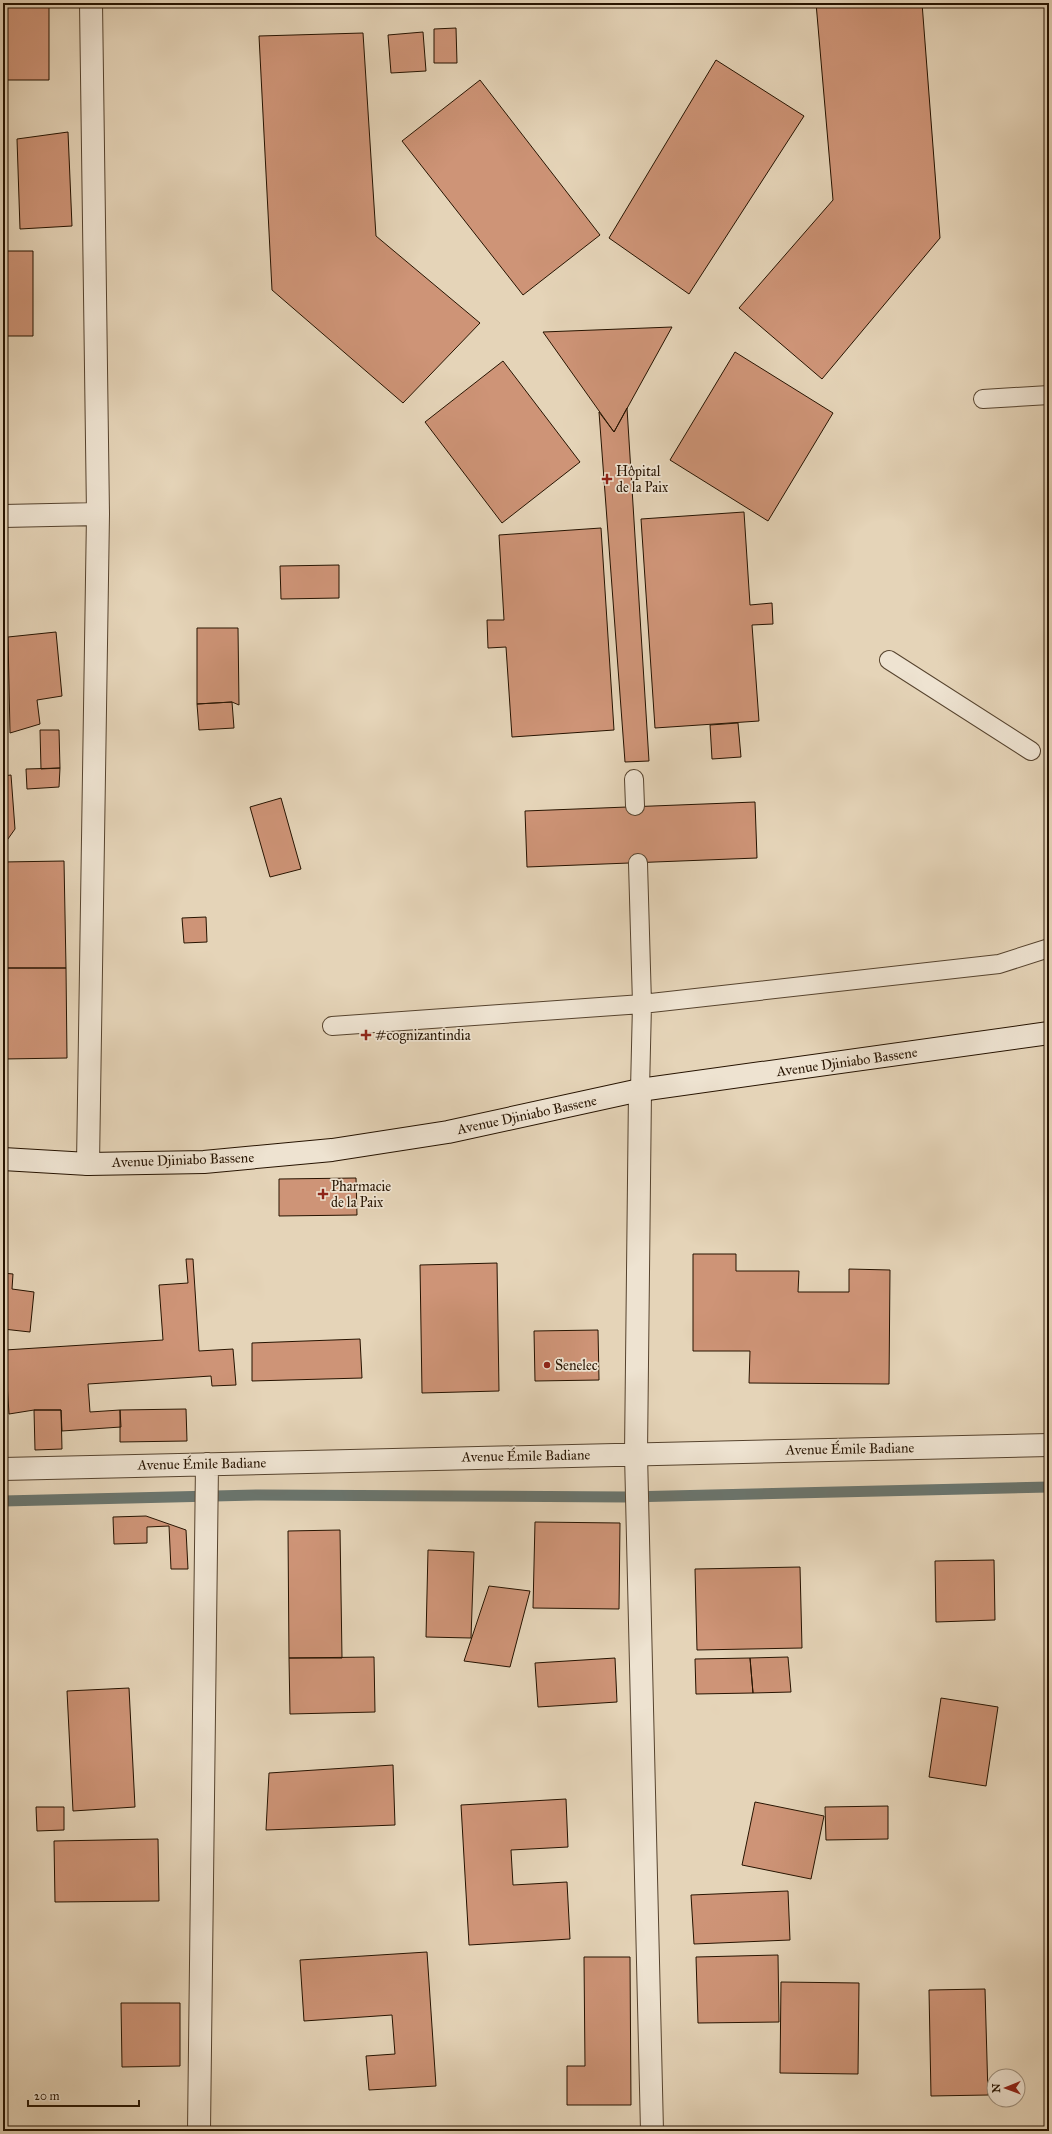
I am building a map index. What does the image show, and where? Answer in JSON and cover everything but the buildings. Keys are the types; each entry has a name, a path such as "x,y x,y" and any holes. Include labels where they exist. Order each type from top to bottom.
{"street":[{"path":"88,1164 98,514 91,3"},
{"path":"3,516 98,514"},
{"name":"Avenue Djiniabo Bassene","path":"3,1159 88,1164 204,1162 332,1150 448,1132 640,1090 1049,1033"},
{"path":"640,1090 636,1454 652,2131"},
{"name":"Avenue Émile Badiane","path":"3,1469 1049,1445"},
{"path":"199,2131 207,1464"}],"lane":[{"path":"983,399 1049,395"},
{"path":"889,660 1031,752"},
{"path":"634,779 635,806"},
{"path":"638,863 642,1004 640,1090"},
{"path":"332,1026 642,1004 999,964 1049,948"}],"waterway":[{"path":"3,1501 259,1495 627,1497 1049,1487"}],"place":[{"name":"Hôpital de la Paix","path":"607,479"},
{"name":"#cognizantindia","path":"366,1035"},
{"name":"Pharmacie de la Paix","path":"323,1194"},
{"name":"Senelec","path":"547,1365"}]}
